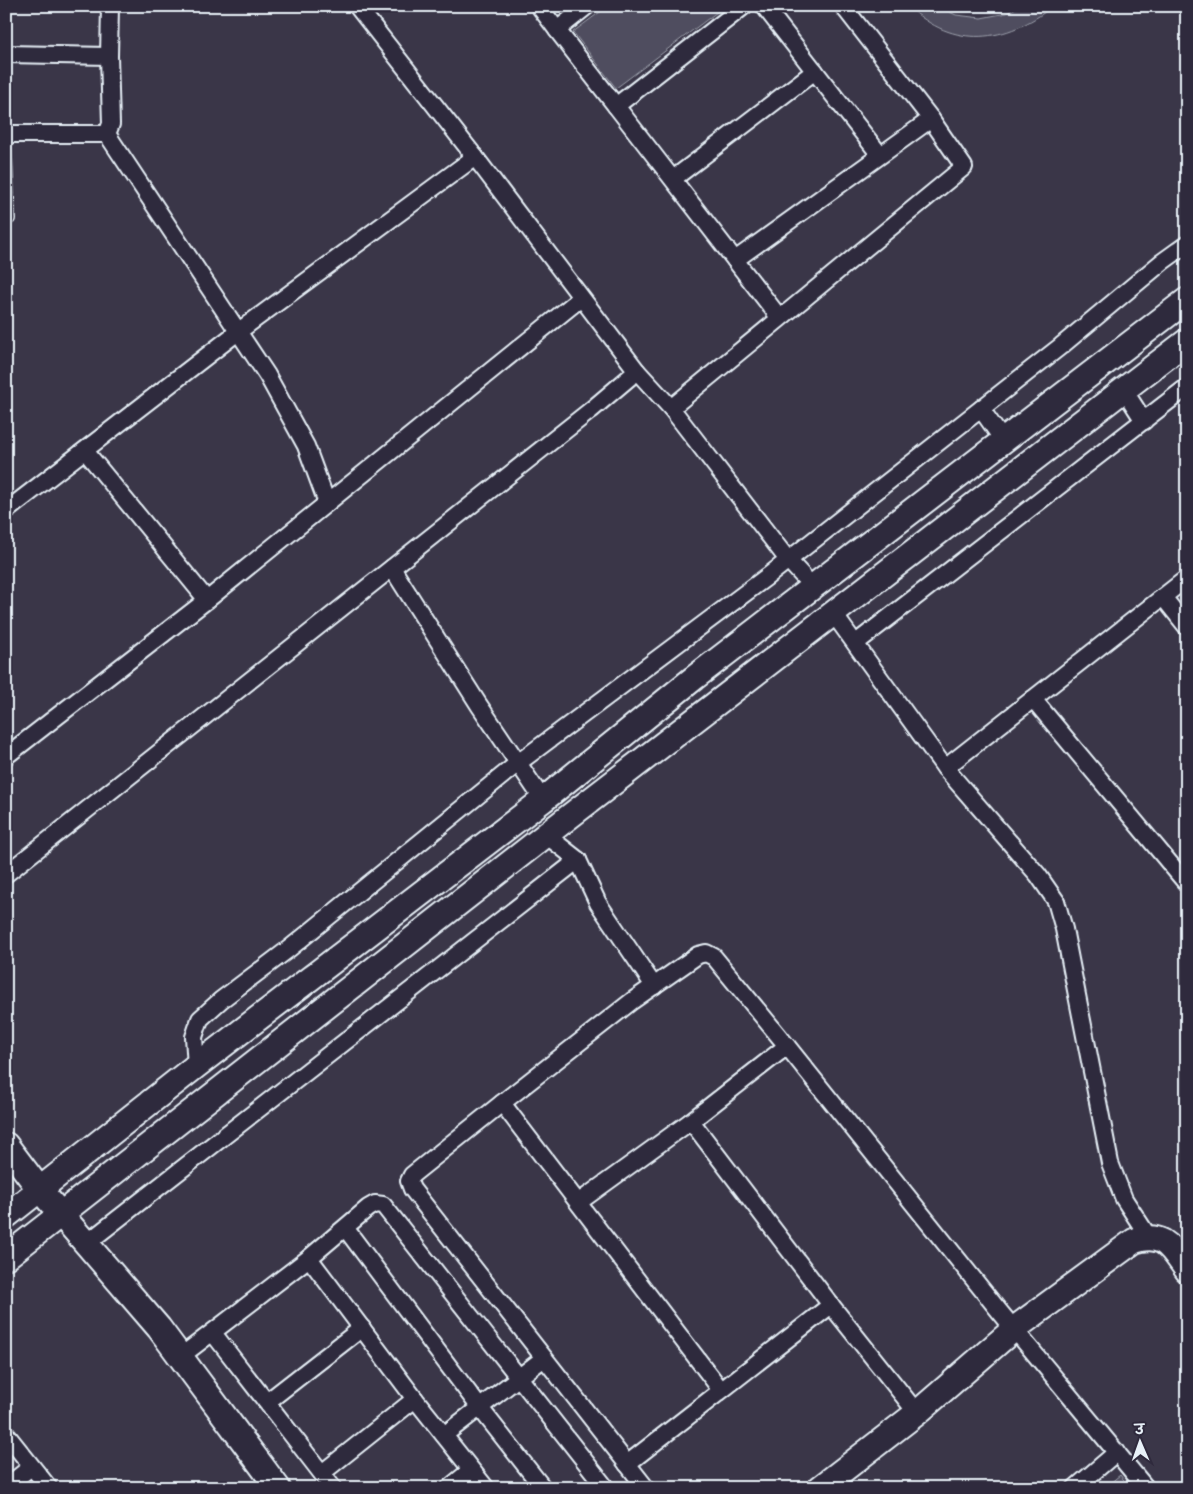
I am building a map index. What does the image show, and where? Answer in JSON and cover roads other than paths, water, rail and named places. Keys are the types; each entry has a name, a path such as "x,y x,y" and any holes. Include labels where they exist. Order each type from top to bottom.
{"main road":[{"path":"6,1216 196,1066 543,800 694,678 1187,300"},
{"path":"6,1257 546,835 1187,341"},
{"path":"1003,440 1025,466"},
{"path":"813,588 833,613"},
{"path":"6,1145 40,1190 87,1243 180,1357 269,1485"},
{"path":"820,1488 917,1413 1014,1329 1134,1241 1148,1236 1160,1240 1170,1247 1187,1270"}],"street":[{"path":"107,134 111,124 110,6"},
{"path":"357,6 475,156 637,371 671,408 788,560 813,588"},
{"path":"539,6 779,317"},
{"path":"557,30 587,6"},
{"path":"616,106 744,6"},
{"path":"764,6 880,155"},
{"path":"671,408 964,166 931,118 843,6"},
{"path":"6,54 109,56"},
{"path":"673,179 814,71"},
{"path":"735,260 931,118"},
{"path":"6,134 107,134"},
{"path":"107,134 267,375 306,446 327,503"},
{"path":"6,511 86,452 239,331 475,156"},
{"path":"196,1066 194,1037 200,1019 221,1000 290,948 462,811 518,763 788,560 1187,244"},
{"path":"6,756 207,600 581,298"},
{"path":"7,872 392,568 637,371"},
{"path":"856,643 1187,387"},
{"path":"1124,390 1144,421"},
{"path":"981,409 1003,440"},
{"path":"86,452 207,600"},
{"path":"392,568 543,800"},
{"path":"946,768 1187,578"},
{"path":"1163,596 1187,627"},
{"path":"833,613 946,768 1038,875 1056,902 1064,929 1110,1163 1124,1199 1148,1236"},
{"path":"1033,699 1187,884"},
{"path":"546,835 578,860 598,903 654,986"},
{"path":"87,1243 578,860"},
{"path":"646,1488 412,1189 409,1181 412,1174 654,986 698,955 706,953 714,958 787,1046 1014,1329 1146,1488"},
{"path":"579,1202 691,1121 787,1046"},
{"path":"502,1103 721,1390"},
{"path":"691,1121 831,1305 917,1413"},
{"path":"180,1357 346,1229 368,1208 375,1204 383,1206 520,1376 606,1488"},
{"path":"346,1229 480,1408 543,1488"},
{"path":"309,1258 415,1399 486,1488"},
{"path":"627,1464 831,1305"},
{"path":"267,1402 362,1328"},
{"path":"213,1333 333,1488"},
{"path":"444,1435 544,1358"},
{"path":"322,1473 415,1399"},
{"path":"6,1434 49,1488"},
{"path":"1075,1488 1117,1452"},
{"path":"6,1487 31,1467"},
{"path":"449,1488 471,1470"}],"lane":[{"path":"6,138 10,219"}]}
